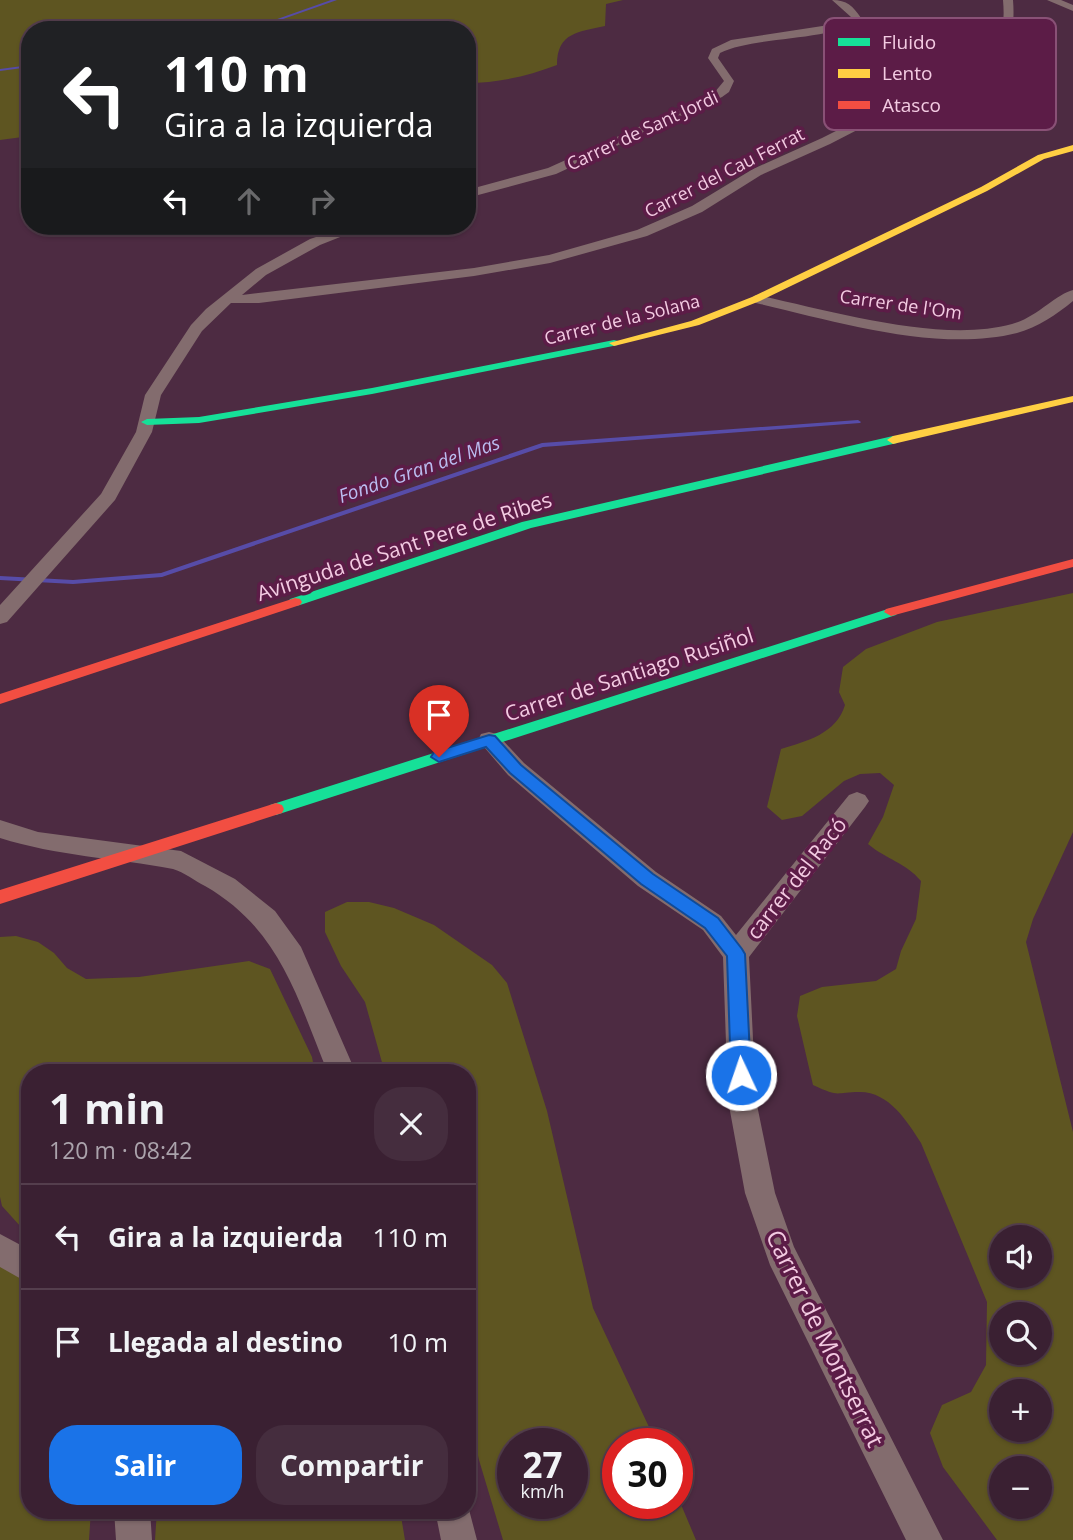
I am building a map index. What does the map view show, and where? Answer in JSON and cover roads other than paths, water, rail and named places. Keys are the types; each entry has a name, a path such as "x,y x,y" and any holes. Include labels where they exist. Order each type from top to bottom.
{"street":[{"name":"Carrer de Sant Jordi","path":"837,0 850,9 856,18"},
{"name":"Carrer del Cau Ferrat","path":"1008,0 1010,18"},
{"path":"1052,0 1073,8"},
{"name":"Carrer de Sant Jordi","path":"476,192 552,171 718,95 725,90 729,81 713,58 716,51 735,43 824,29"},
{"name":"Carrer del Cau Ferrat","path":"228,299 259,299 474,272 550,259 642,233 697,209 757,172 848,130"},
{"name":"Carrer de la Solana","path":"147,422 199,420 500,367 695,323 756,299 984,189 1041,157 1073,148"},
{"path":"0,617 110,496 128,465 147,422 153,395 196,328 261,272 315,242 335,235"},
{"name":"Carrer de l'Om","path":"756,299 861,321 957,333 1014,328 1038,318 1073,294"},
{"name":"Avinguda de Sant Pere de Ribes","path":"0,699 527,525 1073,399"},
{"name":"Carrer de Santiago Rusiñol","path":"0,897 905,608 1073,564"},
{"path":"489,740 516,769 647,879 712,923 736,954"},
{"name":"carrer del Racó","path":"736,954 856,801"},
{"path":"0,829 38,841 181,862 226,886 266,918 292,955 338,1064"},
{"name":"Carrer de Montserrat","path":"736,954 742,1100 760,1193 781,1254 925,1540"},
{"path":"0,1249 21,1262"},
{"path":"133,1519 134,1540"},
{"path":"455,1519 459,1540"}],"waterway":[{"path":"274,21 335,0"},
{"path":"0,70 21,67"},
{"name":"Fondo Gran del Mas","path":"0,578 73,582 162,575 542,445 858,422"}]}
